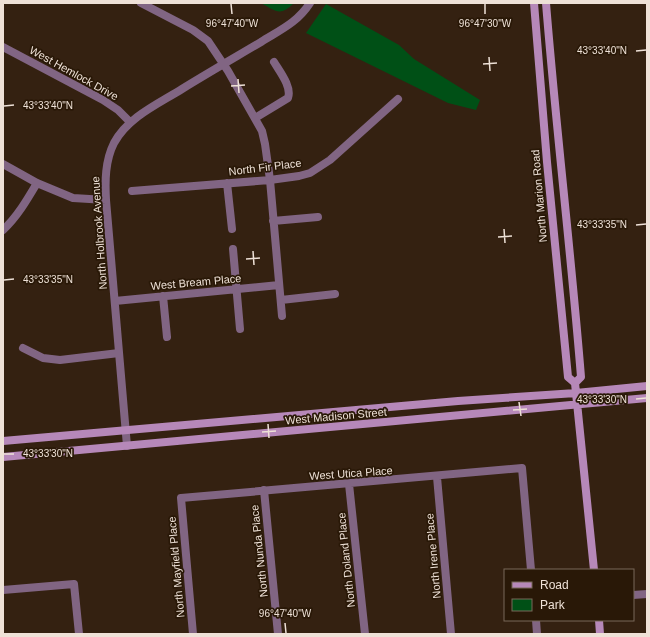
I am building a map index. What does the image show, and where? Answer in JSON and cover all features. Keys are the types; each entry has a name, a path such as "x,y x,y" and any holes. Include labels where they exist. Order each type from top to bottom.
{"street":[{"path":"141,3 193,30 208,41 262,131 270,180 282,316"},
{"name":"North Holbrook Avenue","path":"127,446 106,200 105,177 111,150 130,122 223,64 296,21 310,3"},
{"name":"North Marion Road","path":"534,3 547,162 568,377 575,383 594,569"},
{"name":"North Marion Road","path":"546,3 554,108 573,284 581,377 575,383"},
{"name":"West Hemlock Drive","path":"3,47 102,100 118,110 130,122"},
{"path":"255,118 289,96 288,88 274,62"},
{"name":"North Fir Place","path":"132,191 270,180 299,176 318,168 330,160 398,99"},
{"path":"3,164 37,183 73,198 106,200"},
{"path":"3,230 11,223 19,212 37,183"},
{"path":"227,183 232,229"},
{"path":"273,221 318,217"},
{"path":"233,249 240,329"},
{"name":"West Bream Place","path":"115,301 279,285"},
{"path":"281,300 335,294"},
{"path":"163,296 167,336"},
{"path":"23,348 43,358 60,360 119,354"},
{"name":"West Madison Street","path":"3,441 647,386"},
{"name":"West Madison Street","path":"3,457 647,398"},
{"name":"West Utica Place","path":"181,498 437,477 522,468 531,569"},
{"name":"North Irene Place","path":"437,477 451,634"},
{"name":"North Doland Place","path":"349,484 365,634"},
{"name":"North Nunda Place","path":"264,490 278,634"},
{"name":"North Mayfield Place","path":"181,498 193,634"},
{"path":"3,590 74,584 79,634"},
{"path":"634,595 647,594"},
{"path":"536,621 537,634"},
{"path":"599,621 600,634"}],"green space":[{"path":"261,3 294,3 285,10 278,11"},
{"path":"326,4 399,45 414,59 480,100 476,110 448,103 306,33"}]}
